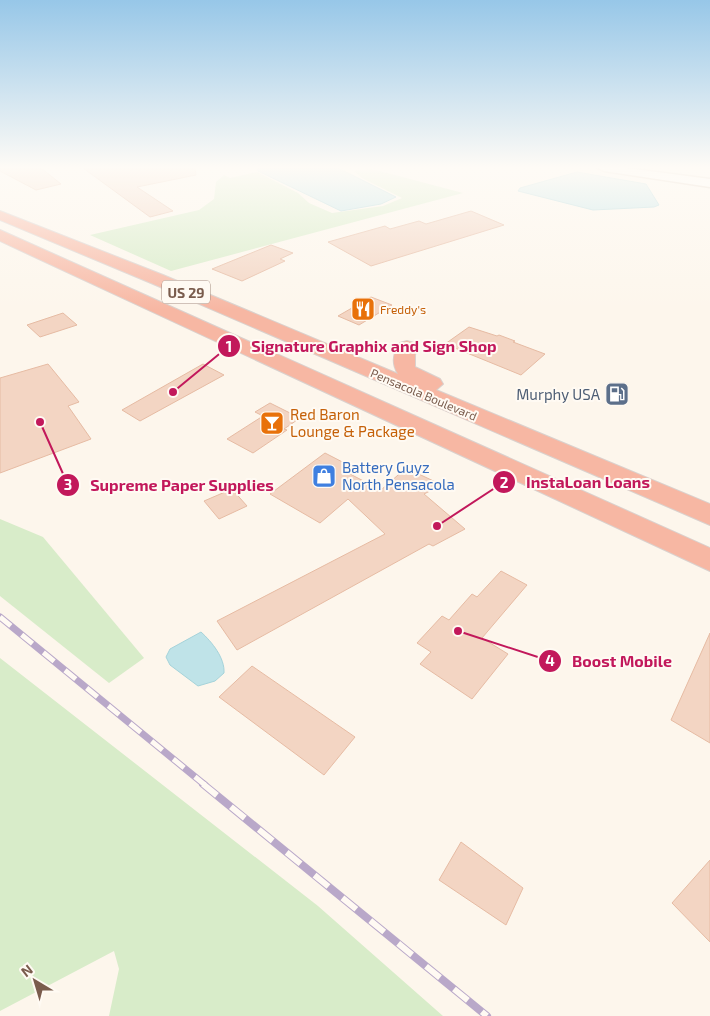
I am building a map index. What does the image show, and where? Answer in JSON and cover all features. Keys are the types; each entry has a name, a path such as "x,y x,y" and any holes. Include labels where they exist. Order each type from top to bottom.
{"highway":[{"name":"Pensacola Boulevard","path":"1,215 157,279 710,515"},
{"path":"31,215 157,279"},
{"name":"US 29","path":"0,235 710,560"},
{"path":"0,254 33,264 178,326 278,363"},
{"path":"149,302 186,309 320,369 342,375 359,375 370,371"},
{"path":"407,347 403,356 403,365 411,376 509,417 538,442"},
{"path":"452,443 525,460 710,542"}],"green space":[{"path":"175,215 379,215 171,271 90,235"},
{"path":"0,519 43,537 144,658 109,683 0,596"},
{"path":"0,658 318,906 443,1016 109,1016 119,969 114,951 0,1011"}],"water":[{"path":"201,632 220,656 224,673 215,681 198,686 170,665 166,657 170,649"}],"building":[{"path":"456,215 481,215 504,225 371,266 328,242 385,226 390,229 419,221 426,224"},
{"path":"271,245 293,253 280,259 285,261 242,281 212,269"},
{"path":"371,297 392,305 359,325 338,316"},
{"path":"63,313 77,325 40,337 27,325"},
{"path":"469,327 499,335 545,354 521,375 445,344"},
{"path":"48,364 79,402 68,406 91,439 0,473 0,378"},
{"path":"203,364 224,375 140,421 122,410"},
{"name":"Red Baron Lounge & Package","path":"270,403 300,418 284,429 287,430 253,453 227,439 263,416 255,412"},
{"path":"325,453 356,469 350,474 381,490 406,468 442,485 424,494 465,529 433,546 429,544 237,650 217,621 385,534 348,499 320,523 270,494"},
{"path":"232,489 247,506 219,519 204,501"},
{"path":"501,571 527,585 482,638 508,654 472,699 420,664 431,652 417,643 442,616 449,620 472,594 477,597"},
{"path":"710,633 710,743 671,720"},
{"path":"252,666 355,737 324,775 219,697"},
{"path":"461,842 523,888 506,925 439,880"},
{"path":"710,860 710,942 672,903"}],"railway":[{"path":"0,617 205,785"},
{"path":"203,784 487,1016"}],"place":[{"name":"Freddy's","path":"363,309"},
{"name":"Signature Graphix and Sign Shop","path":"173,392"},
{"name":"Murphy USA","path":"617,394"},
{"name":"Supreme Paper Supplies","path":"40,422"},
{"name":"Red Baron Lounge & Package","path":"272,423"},
{"name":"Battery Guyz North Pensacola","path":"324,476"},
{"name":"InstaLoan Loans","path":"437,526"},
{"name":"Boost Mobile","path":"458,631"}]}
